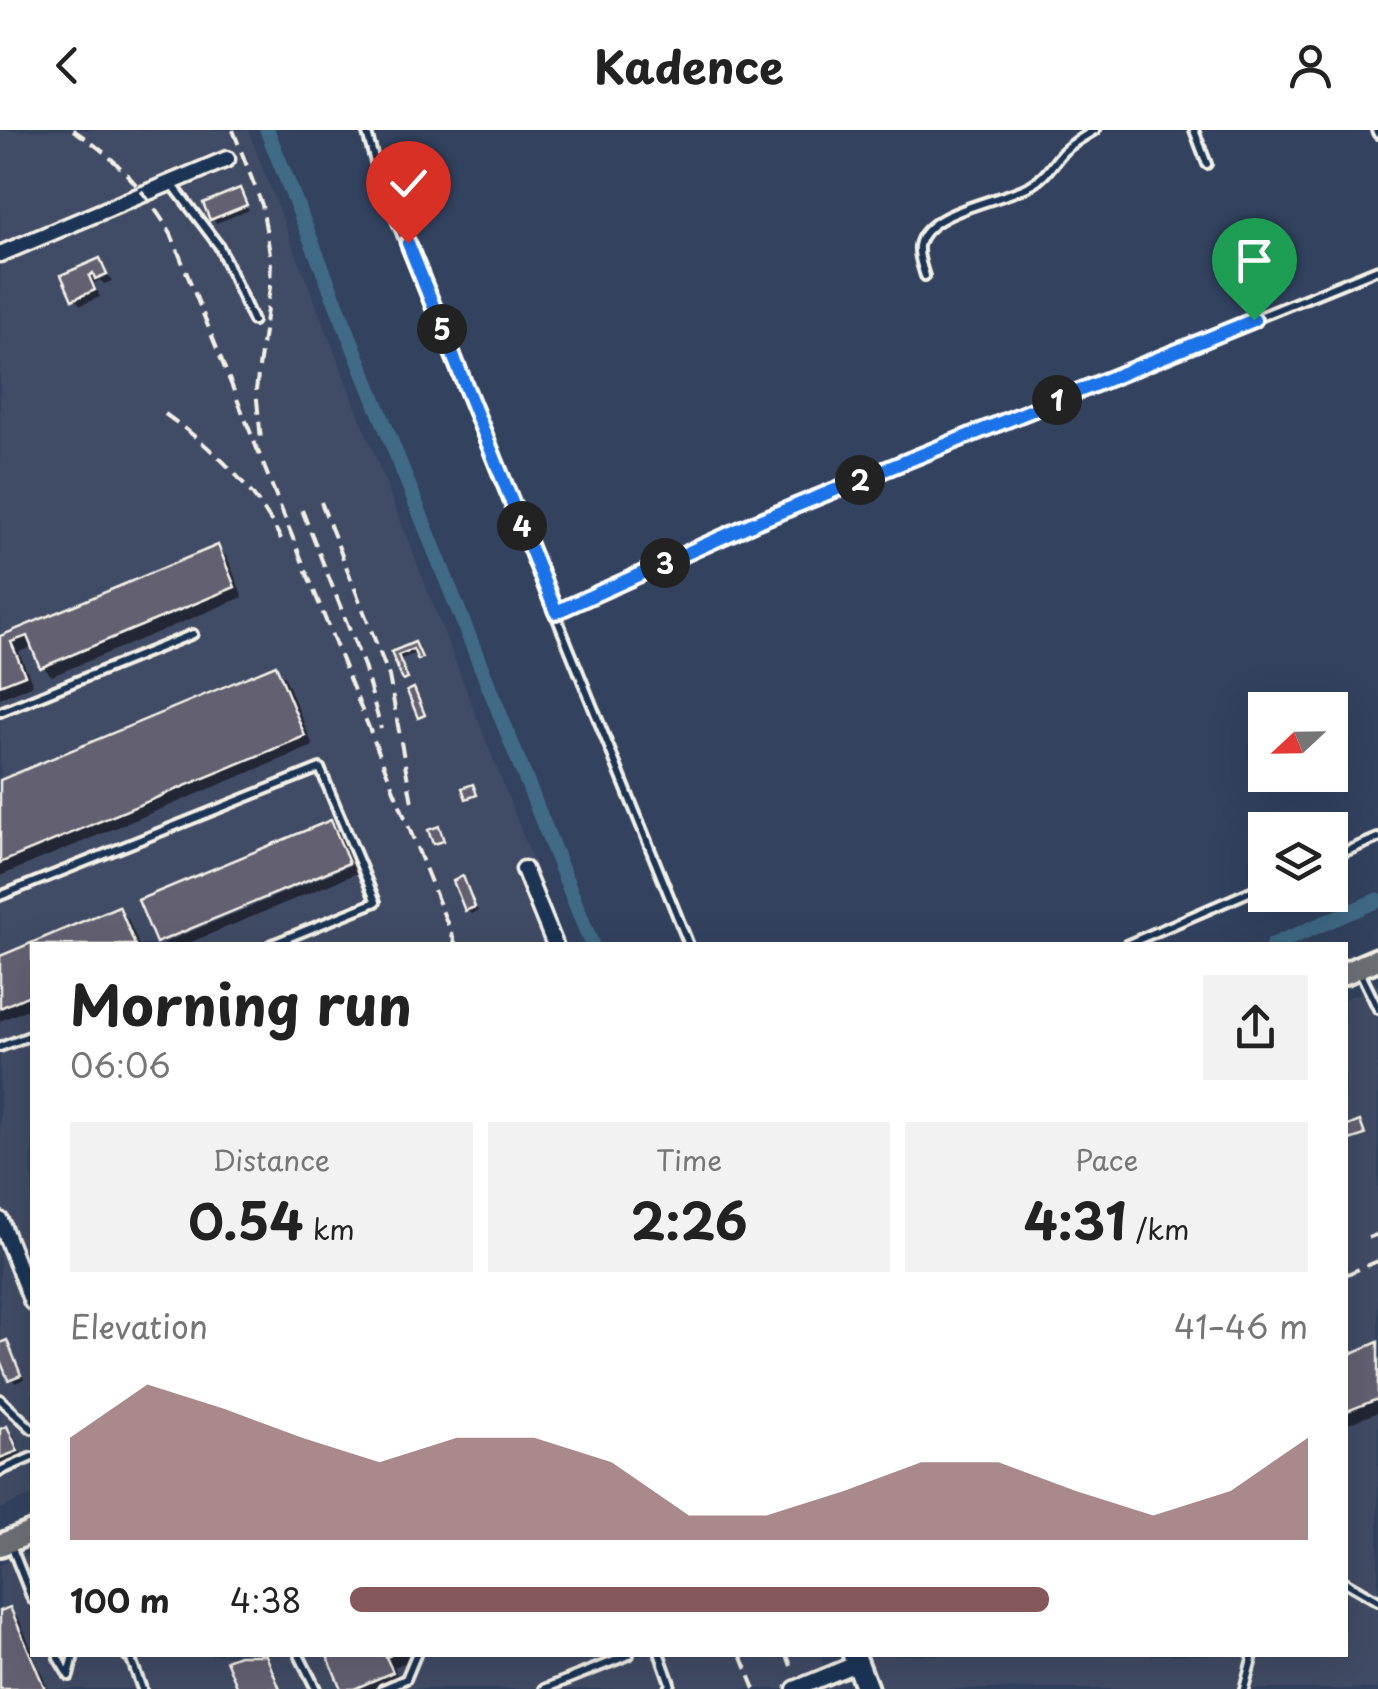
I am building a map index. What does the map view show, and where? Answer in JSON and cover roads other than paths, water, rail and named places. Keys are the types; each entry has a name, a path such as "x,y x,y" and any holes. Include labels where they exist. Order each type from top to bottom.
{"main road":[{"path":"1351,971 1378,959"},
{"path":"4,1544 30,1536"},
{"path":"856,1659 867,1689"}],"street":[{"path":"0,254 227,160"},
{"path":"524,869 554,942"},
{"path":"0,1220 30,1297"},
{"path":"796,1689 856,1659"}],"lane":[{"path":"366,130 382,183 688,942"},
{"path":"924,276 920,241 932,226 960,211 1030,186 1073,143 1095,130"},
{"path":"1194,130 1207,164"},
{"path":"172,183 220,246 253,321"},
{"path":"556,612 756,522 1378,269"},
{"path":"0,712 192,634"},
{"path":"0,896 320,768 376,902 277,942"},
{"path":"1348,850 1378,838"},
{"path":"1133,942 1248,891"},
{"path":"1351,971 1378,1009"},
{"path":"0,1047 30,1036"},
{"path":"0,1399 30,1426"},
{"path":"0,1471 30,1458"},
{"path":"4,1544 30,1595"},
{"path":"1348,1584 1378,1601"},
{"path":"69,1676 74,1657"},
{"path":"127,1657 142,1689"},
{"path":"300,1657 316,1689"},
{"path":"383,1689 406,1679 415,1657"},
{"path":"544,1689 625,1657"},
{"path":"661,1657 670,1683 668,1689"},
{"path":"1244,1689 1253,1657"},
{"path":"58,1658 74,1689"}],"waterway":[{"path":"267,130 591,942"},
{"path":"1280,942 1378,900"}],"railway":[{"path":"73,130 103,151 128,176 171,234 455,942"},
{"path":"233,130 262,205 271,260 256,390 261,440"},
{"path":"165,414 231,469 281,539"},
{"path":"321,502 389,676 413,808"},
{"path":"302,510 364,666 381,729"},
{"path":"1368,1238 1378,1234"},
{"path":"1348,1274 1378,1261"},
{"path":"742,1657 755,1689"},
{"path":"788,1657 791,1666"}]}
